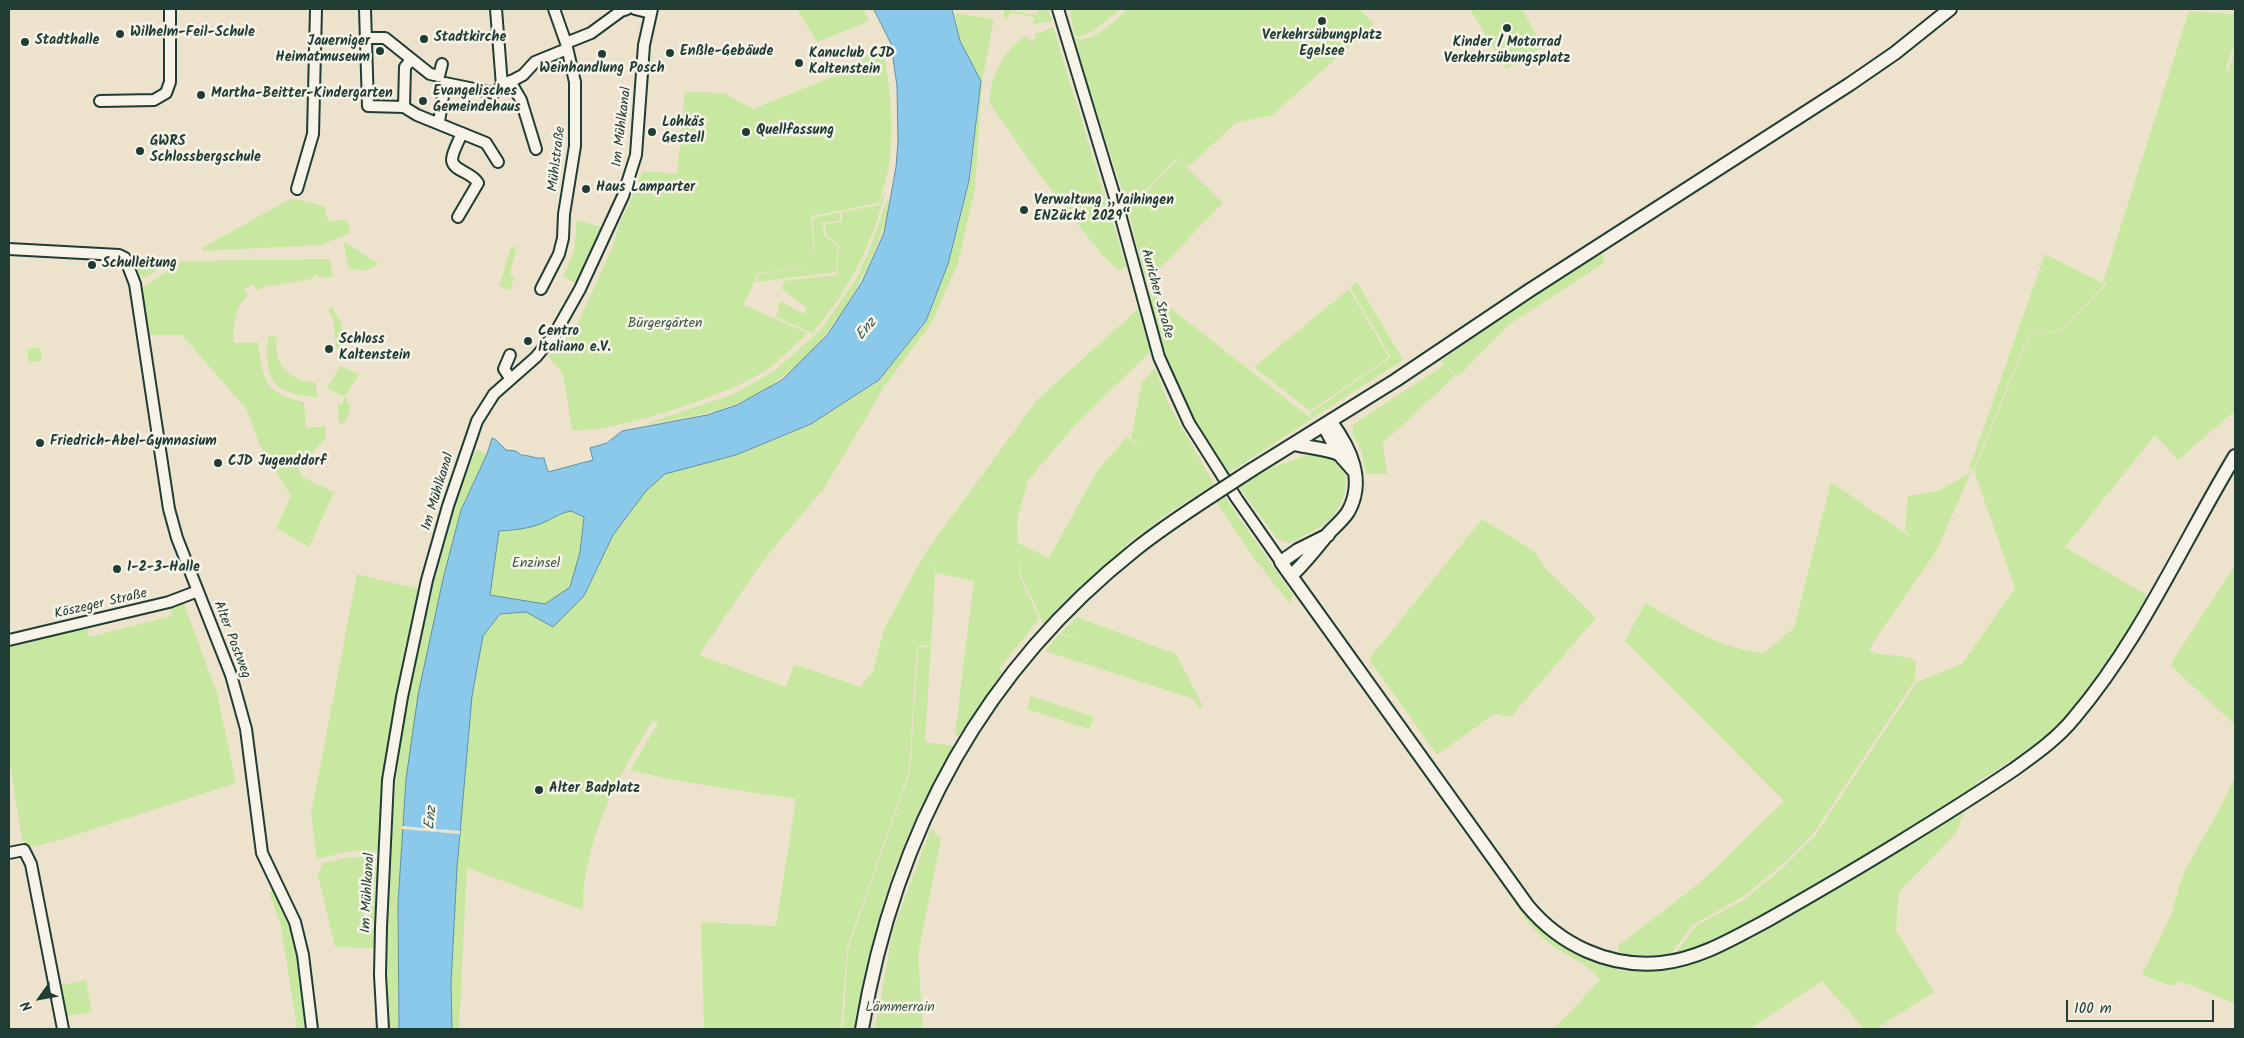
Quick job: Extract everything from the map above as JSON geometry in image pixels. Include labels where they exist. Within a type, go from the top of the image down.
[{"type":"main road","points":[[862,1029],[880,940],[904,867],[932,799],[978,721],[1027,655],[1090,589],[1157,533],[1213,495],[1328,424],[1858,79],[1895,53],[1950,9]]},
{"type":"main road","points":[[1291,576],[1311,556],[1348,510],[1356,492],[1356,474],[1348,448],[1328,424]]},
{"type":"main road","points":[[1328,424],[1339,454],[1356,474]]},
{"type":"main road","points":[[1294,444],[1326,449],[1339,454]]},
{"type":"main road","points":[[1328,534],[1281,562],[1534,913],[1566,940],[1595,954],[1625,962],[1663,963],[1689,958],[1712,949],[1822,890],[1975,796],[2049,743],[2074,720],[2130,644],[2235,456]]},
{"type":"street","points":[[100,101],[154,100],[166,92],[170,82],[170,9]]},
{"type":"street","points":[[298,189],[313,134],[316,9]]},
{"type":"street","points":[[366,9],[368,106],[404,107],[417,115],[439,122],[462,134],[486,143],[498,162]]},
{"type":"street","points":[[496,9],[502,87]]},
{"type":"street","name":"Mühlstraße","points":[[541,289],[559,254],[564,238],[564,214],[575,146],[576,95],[566,46],[554,9]]},
{"type":"street","points":[[502,87],[523,75],[535,62],[591,33],[621,11],[627,9]]},
{"type":"street","points":[[635,9],[651,11]]},
{"type":"street","name":"Auricher Straße","points":[[1058,9],[1118,205],[1159,357],[1189,422],[1237,499],[1281,562]]},
{"type":"street","name":"Im Mühlkanal","points":[[383,1029],[380,975],[388,780],[402,697],[427,580],[466,449],[486,405],[510,378],[539,354],[561,323],[580,289],[623,196],[636,155],[644,45],[651,11]]},
{"type":"street","points":[[366,38],[385,38],[430,74],[442,79],[502,87],[521,100],[536,148]]},
{"type":"street","points":[[404,107],[405,67],[411,60]]},
{"type":"street","points":[[439,122],[442,64]]},
{"type":"street","points":[[458,218],[478,186],[475,178],[457,168],[453,163],[453,157],[462,134]]},
{"type":"street","name":"Alter Postweg","points":[[9,250],[119,255],[125,258],[136,284],[169,509],[177,538],[231,675],[246,729],[262,853],[295,922],[303,955],[312,1029]]},
{"type":"street","points":[[510,355],[504,368],[510,378]]},
{"type":"street","name":"Köszeger Straße","points":[[9,640],[169,602],[198,591]]},
{"type":"street","points":[[9,853],[24,850],[30,864],[63,1029]]},
{"type":"green space","points":[[797,9],[863,9],[869,21],[817,42]]},
{"type":"green space","points":[[1004,9],[1037,15],[1038,9],[1048,9],[1052,21],[1033,24],[1034,17],[1010,13],[1008,20],[1004,17]]},
{"type":"green space","points":[[1070,9],[1121,9],[1093,31],[1079,37],[1074,35]]},
{"type":"green space","points":[[1128,9],[1360,9],[1374,25],[1271,116],[1237,122],[1188,167],[1177,158],[1128,209],[1076,48],[1075,38],[1089,38],[1096,35]]},
{"type":"green space","name":"Kinder / Motorrad Verkehrsübungsplatz","points":[[1470,9],[1522,9],[1543,47],[1506,69]]},
{"type":"green space","points":[[2189,11],[2235,14],[2235,43],[2225,70],[2230,72],[2228,71],[2235,51],[2235,411],[2178,460],[2155,435],[2065,547],[2148,596],[2129,638],[2069,714],[2045,739],[1976,783],[1956,833],[1899,892],[1896,930],[1934,992],[1875,1029],[1864,1029],[1822,981],[1749,1029],[1554,1029],[1600,980],[1589,968],[1549,943],[1530,925],[1500,881],[1502,879],[1542,929],[1571,951],[1622,971],[1662,971],[1696,926],[1745,899],[1783,868],[1815,836],[1917,682],[1963,663],[2015,588],[1974,471],[2030,334],[2061,331],[2107,284],[2103,282]]},
{"type":"green space","points":[[955,13],[994,19],[982,81],[975,189],[958,263],[932,322],[885,386],[879,381],[926,322],[948,264],[970,181],[981,81],[960,41]]},
{"type":"green space","points":[[1053,27],[1126,266],[1119,271],[1098,251],[1107,242],[1098,250],[1039,174],[990,104],[990,95],[995,75],[1011,48],[1025,36],[1031,41],[1036,38],[1034,35]]},
{"type":"green space","name":"Bürgergärten","points":[[883,48],[890,92],[892,136],[888,170],[879,203],[811,216],[815,263],[813,218],[840,212],[840,221],[823,223],[824,236],[838,246],[836,272],[756,282],[759,274],[816,267],[758,273],[744,305],[808,333],[778,361],[742,384],[694,403],[639,420],[590,430],[572,430],[563,374],[548,356],[574,332],[612,248],[618,228],[643,171],[677,174],[685,92],[724,93],[753,109],[861,65],[859,59]]},
{"type":"green space","points":[[1178,159],[1223,203],[1152,276],[1145,278],[1128,210]]},
{"type":"green space","points":[[884,192],[880,212],[866,250],[837,302],[825,318],[812,333],[776,317],[780,301],[804,314],[807,309],[782,289],[784,281],[837,275],[839,245],[826,235],[825,224],[842,222],[842,212],[879,205]]},
{"type":"green space","points":[[290,199],[324,206],[328,221],[347,220],[350,233],[321,245],[203,251],[202,248]]},
{"type":"green space","points":[[887,199],[888,211],[884,227],[861,279],[834,323],[800,362],[759,393],[736,404],[702,414],[643,425],[731,395],[773,372],[821,330],[856,279],[873,241]]},
{"type":"green space","points":[[577,220],[602,227],[577,284],[563,277],[574,250]]},
{"type":"green space","points":[[343,242],[379,264],[364,271],[349,269]]},
{"type":"green space","points":[[517,246],[510,273],[514,278],[510,290],[499,286],[511,248]]},
{"type":"green space","points":[[1599,253],[1603,255],[1604,263],[1508,325],[1458,377],[1446,366],[1455,376],[1383,443],[1387,474],[1366,474],[1361,450],[1352,433],[1354,424],[1444,365],[1441,361],[1508,313]]},
{"type":"green space","points":[[2045,254],[2105,284],[2061,330],[2029,334],[1973,470],[1969,469]]},
{"type":"green space","points":[[140,258],[156,258],[162,264],[160,268],[144,278],[140,276],[135,264]]},
{"type":"green space","points":[[330,259],[333,277],[320,278],[315,274],[311,279],[268,286],[257,290],[252,284],[244,289],[248,296],[237,311],[234,330],[234,343],[258,342],[264,375],[273,389],[281,394],[304,402],[306,428],[326,426],[326,437],[299,469],[302,477],[334,492],[309,547],[276,528],[291,496],[260,446],[247,410],[182,335],[149,335],[141,289],[182,261]]},
{"type":"green space","points":[[1357,282],[1403,360],[1313,418],[1309,414],[1391,357],[1350,287]]},
{"type":"green space","points":[[1349,289],[1389,357],[1310,411],[1254,367]]},
{"type":"green space","points":[[1151,293],[1312,419],[1227,474],[1193,419],[1163,352],[1149,294]]},
{"type":"green space","points":[[332,307],[341,323],[342,352],[336,348],[333,319],[328,310]]},
{"type":"green space","points":[[1138,309],[1150,352],[1074,426],[1028,481],[1017,520],[1018,543],[1049,558],[1097,471],[1127,437],[1147,453],[1131,438],[1142,382],[1155,368],[1169,405],[1214,484],[1164,516],[1126,545],[1127,547],[1082,587],[1044,625],[1020,573],[1019,553],[1019,574],[1039,619],[999,669],[1003,671],[958,737],[955,735],[964,660],[972,662],[964,659],[974,581],[936,573],[927,557],[935,573],[931,644],[917,647],[909,771],[847,948],[841,1029],[704,1029],[701,922],[776,926],[796,799],[678,781],[630,770],[658,723],[653,720],[640,740],[605,810],[588,861],[583,910],[467,868],[459,1029],[452,1029],[451,984],[457,868],[472,696],[483,636],[500,615],[526,612],[553,626],[585,596],[613,535],[646,491],[666,474],[736,455],[811,425],[879,381],[884,387],[825,487],[762,562],[699,655],[786,687],[794,664],[860,687],[873,671],[884,629],[925,553],[1037,400]]},
{"type":"green space","points":[[269,336],[277,337],[277,355],[280,363],[291,375],[307,382],[316,383],[317,398],[286,391],[274,382],[270,375],[267,359]]},
{"type":"green space","points":[[40,347],[42,361],[29,362],[27,349]]},
{"type":"green space","points":[[340,366],[359,374],[345,397],[327,388]]},
{"type":"green space","points":[[345,397],[348,400],[347,403],[351,405],[346,422],[339,424],[338,403],[342,404]]},
{"type":"green space","points":[[476,450],[487,454],[461,510],[443,579],[406,779],[398,903],[399,1029],[389,1029],[388,932],[398,758],[416,657],[431,595],[457,501]]},
{"type":"green space","points":[[1311,454],[1326,454],[1338,462],[1346,478],[1343,498],[1333,515],[1319,528],[1290,543],[1277,539],[1239,487],[1264,470]]},
{"type":"green space","points":[[1971,472],[1937,550],[1874,641],[1869,652],[1911,658],[1916,662],[1915,680],[1813,834],[1782,865],[1744,896],[1693,925],[1668,957],[1617,954],[1619,945],[1702,881],[1784,801],[1625,641],[1645,603],[1717,641],[1748,651],[1764,653],[1794,628],[1831,482],[1909,536],[1905,530],[1908,496],[1938,491]]},
{"type":"green space","points":[[1224,496],[1293,595],[1289,603],[1254,558],[1216,502]]},
{"type":"green space","name":"Enzinsel","points":[[571,511],[584,517],[580,552],[570,587],[545,604],[489,595],[499,531],[532,527]]},
{"type":"green space","points":[[1482,519],[1534,551],[1546,569],[1596,618],[1511,717],[1494,714],[1437,755],[1369,659]]},
{"type":"green space","points":[[2235,565],[2235,725],[2170,665]]},
{"type":"green space","points":[[357,574],[419,589],[403,655],[383,781],[378,852],[351,851],[317,859],[311,814]]},
{"type":"green space","points":[[184,604],[217,693],[236,783],[63,839],[32,847],[26,845],[22,840],[9,758],[9,647],[87,628],[89,637],[172,616],[170,607]]},
{"type":"green space","points":[[1077,617],[1176,654],[1203,706],[1199,709],[1194,699],[1045,651],[1059,634],[1084,642],[1060,633]]},
{"type":"green space","points":[[931,646],[925,742],[955,746],[919,812],[890,881],[870,955],[856,1029],[843,1029],[848,949],[910,772],[918,648]]},
{"type":"green space","points":[[1031,696],[1094,717],[1089,729],[1027,709]]},
{"type":"green space","points":[[2235,776],[2235,1004],[2181,981],[2172,986],[2142,975],[2171,915],[2184,872],[2223,803]]},
{"type":"green space","name":"Lämmerrain","points":[[931,828],[941,839],[918,956],[923,1029],[875,1029],[893,930]]},
{"type":"green space","points":[[351,857],[373,858],[367,866],[364,918],[370,927],[375,929],[375,948],[335,947],[317,872],[321,870],[322,863]]},
{"type":"green space","points":[[378,863],[376,924],[370,917],[373,868]]},
{"type":"green space","points":[[273,890],[288,924],[297,956],[306,1029],[297,1029],[281,926],[269,893]]},
{"type":"green space","points":[[86,980],[92,1012],[67,1016],[61,985]]},
{"type":"water","name":"Enz","points":[[874,9],[952,9],[960,41],[981,81],[969,181],[948,264],[926,321],[879,380],[811,424],[736,455],[665,474],[646,491],[613,535],[584,596],[553,627],[526,612],[500,614],[483,636],[472,696],[457,868],[451,984],[452,1029],[399,1029],[398,903],[406,779],[418,695],[443,579],[461,510],[487,454],[492,438],[506,450],[516,451],[521,455],[544,458],[548,472],[593,460],[590,448],[607,443],[622,431],[707,415],[737,405],[782,380],[828,334],[862,282],[884,233],[896,167],[898,142],[897,86],[891,44]],"holes":[[[571,511],[584,517],[580,552],[570,587],[545,604],[490,595],[499,531],[532,527]]]},
{"type":"pier","points":[[402,826],[460,831],[460,834],[402,829]]},
{"type":"place","name":"Verkehrsübungplatz Egelsee","points":[[1322,21]]},
{"type":"place","name":"Kinder / Motorrad Verkehrsübungsplatz","points":[[1507,28]]},
{"type":"place","name":"Wilhelm-Feil-Schule","points":[[120,34]]},
{"type":"place","name":"Stadtkirche","points":[[424,39]]},
{"type":"place","name":"Stadthalle","points":[[25,42]]},
{"type":"place","name":"Jauerniger Heimatmuseum","points":[[380,51]]},
{"type":"place","name":"Enßle-Gebäude","points":[[670,53]]},
{"type":"place","name":"Weinhandlung Posch","points":[[602,54]]},
{"type":"place","name":"Kanuclub CJD Kaltenstein","points":[[799,63]]},
{"type":"place","name":"Martha-Beitter-Kindergarten","points":[[201,95]]},
{"type":"place","name":"Evangelisches Gemeindehaus","points":[[423,101]]},
{"type":"place","name":"Lohkäs Gestell","points":[[652,132]]},
{"type":"place","name":"Quellfassung","points":[[746,132]]},
{"type":"place","name":"GWRS Schlossbergschule","points":[[140,151]]},
{"type":"place","name":"Haus Lamparter","points":[[586,189]]},
{"type":"place","name":"Verwaltung „Vaihingen ENZückt 2029“","points":[[1024,210]]},
{"type":"place","name":"Schulleitung","points":[[92,265]]},
{"type":"place","name":"Centro Italiano e.V.","points":[[528,341]]},
{"type":"place","name":"Schloss Kaltenstein","points":[[329,349]]},
{"type":"place","name":"Friedrich-Abel-Gymnasium","points":[[40,443]]},
{"type":"place","name":"CJD Jugenddorf","points":[[218,463]]},
{"type":"place","name":"1-2-3-Halle","points":[[117,569]]},
{"type":"place","name":"Alter Badplatz","points":[[539,790]]}]
